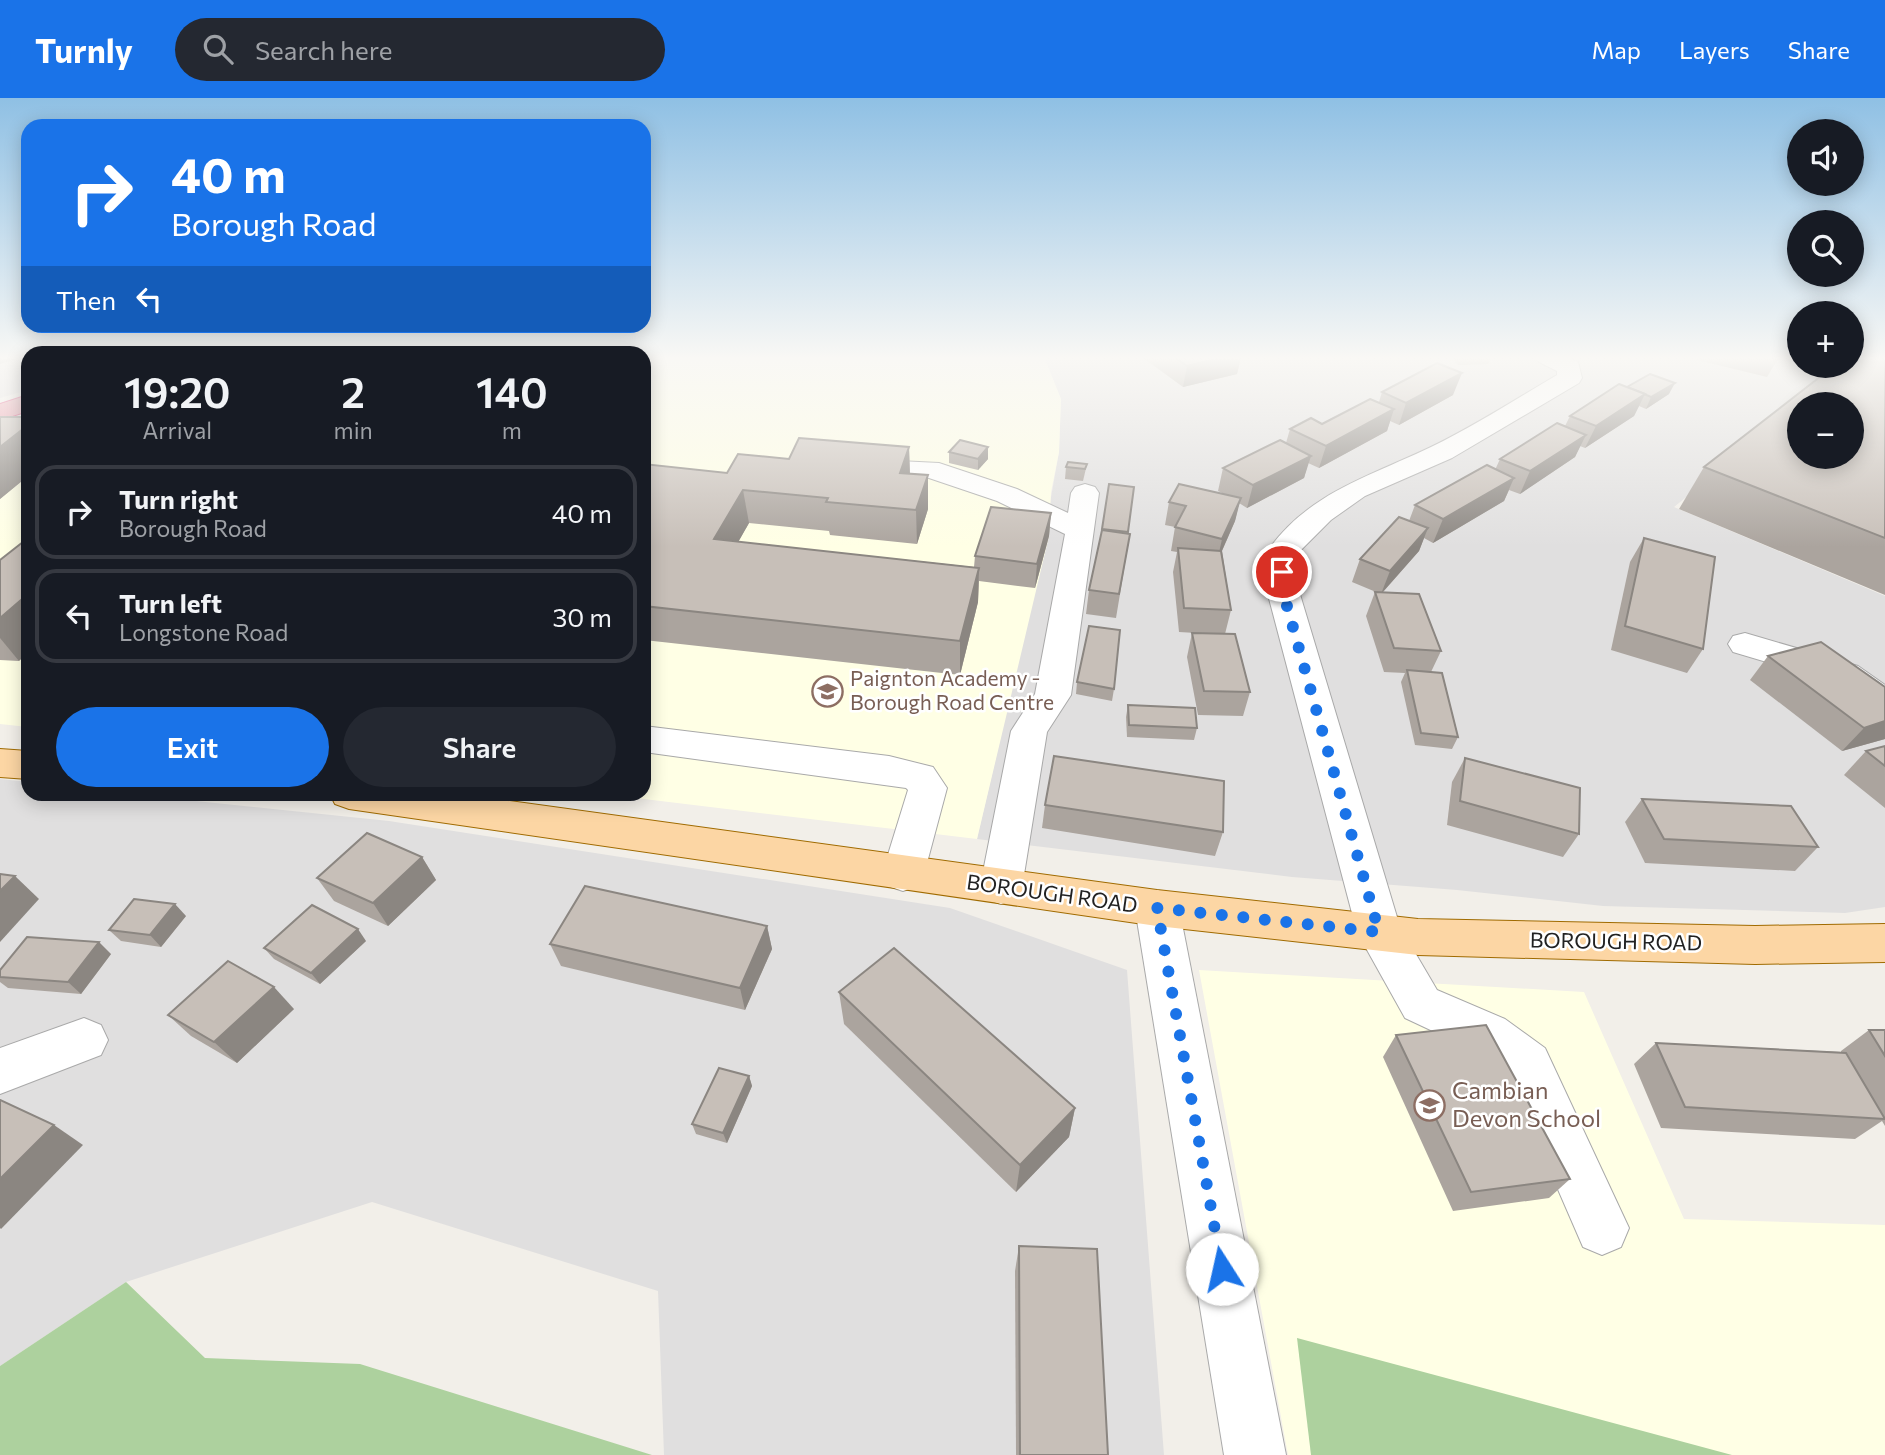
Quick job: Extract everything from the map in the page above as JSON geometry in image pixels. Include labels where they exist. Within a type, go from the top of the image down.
[{"type":"main road","points":[[0,763],[21,764]]},
{"type":"main road","name":"BOROUGH ROAD","points":[[397,801],[1157,908],[1418,937],[1755,945],[1885,943]]},
{"type":"street","points":[[1497,420],[1442,452],[1355,490],[1321,514],[1282,552],[1283,592],[1379,932],[1421,1004],[1488,1034],[1528,1064],[1602,1228]]},
{"type":"street","points":[[832,466],[929,469],[1007,495],[1081,530]]},
{"type":"street","points":[[1001,887],[1029,731],[1053,695],[1085,493]]},
{"type":"street","points":[[1745,644],[1846,674],[1885,703]]},
{"type":"street","points":[[651,740],[889,770],[919,777],[928,788],[903,874]]},
{"type":"street","points":[[1157,908],[1255,1455]]},
{"type":"street","points":[[0,1071],[84,1040]]},
{"type":"shaded area","points":[[21,420],[21,726],[0,724],[0,425]]},
{"type":"shaded area","name":"Paignton Academy - Borough Road Centre","points":[[651,420],[1060,420],[1059,452],[1051,492],[1049,536],[977,839],[651,800]]},
{"type":"shaded area","points":[[1060,420],[1781,420],[1674,507],[1885,596],[1885,907],[1845,913],[1603,906],[1457,890],[1292,877],[977,839],[1035,588],[1059,452]]},
{"type":"shaded area","points":[[0,779],[21,781],[21,801],[196,801],[389,821],[950,908],[1127,970],[1164,1455],[664,1455],[658,1291],[372,1202],[126,1282],[0,1366]]},
{"type":"shaded area","name":"Cambian Devon School","points":[[1199,970],[1584,992],[1684,1219],[1885,1225],[1885,1455],[1288,1455]]},
{"type":"green space","points":[[126,1282],[205,1358],[360,1364],[652,1455],[0,1455],[0,1366]]},
{"type":"green space","points":[[1297,1338],[1732,1455],[1311,1455]]},
{"type":"building","points":[[0,420],[21,420],[21,430],[0,447]]},
{"type":"building","points":[[1307,420],[1322,424],[1329,420],[1373,420],[1326,446],[1290,429]]},
{"type":"building","points":[[1581,420],[1605,420],[1596,426]]},
{"type":"building","points":[[1764,420],[1787,420],[1787,469],[1864,469],[1864,420],[1885,420],[1885,538],[1704,467]]},
{"type":"building","points":[[1557,423],[1586,435],[1530,471],[1500,459]]},
{"type":"building","points":[[799,438],[909,447],[900,473],[928,475],[916,510],[826,502],[828,498],[743,490],[714,539],[979,568],[960,641],[651,607],[651,465],[727,473],[738,454],[789,459]]},
{"type":"building","points":[[960,440],[988,447],[978,459],[949,452]]},
{"type":"building","points":[[1280,440],[1311,456],[1253,485],[1223,468]]},
{"type":"building","points":[[1068,462],[1087,464],[1085,469],[1066,467]]},
{"type":"building","points":[[1487,465],[1514,478],[1443,519],[1415,505]]},
{"type":"building","points":[[1109,484],[1134,487],[1128,532],[1102,529]]},
{"type":"building","points":[[1179,484],[1241,498],[1222,539],[1175,527],[1186,506],[1169,502]]},
{"type":"building","points":[[991,507],[1051,513],[1037,564],[975,556]]},
{"type":"building","points":[[1399,517],[1428,528],[1390,571],[1360,559]]},
{"type":"building","points":[[1102,530],[1130,534],[1119,594],[1089,590]]},
{"type":"building","points":[[1644,538],[1715,557],[1703,649],[1625,626]]},
{"type":"building","points":[[21,544],[21,600],[0,618],[0,560]]},
{"type":"building","points":[[1178,548],[1221,551],[1231,610],[1184,608]]},
{"type":"building","points":[[1375,592],[1419,594],[1441,651],[1394,648]]},
{"type":"building","points":[[1089,626],[1120,630],[1114,689],[1077,682]]},
{"type":"building","points":[[1192,633],[1235,634],[1250,692],[1204,691]]},
{"type":"building","points":[[1821,642],[1885,687],[1885,721],[1864,728],[1768,656]]},
{"type":"building","points":[[1407,670],[1442,673],[1458,737],[1421,733]]},
{"type":"building","points":[[1128,705],[1195,708],[1197,728],[1129,725]]},
{"type":"building","points":[[1885,746],[1885,766],[1866,751]]},
{"type":"building","points":[[1054,756],[1224,781],[1223,832],[1045,805]]},
{"type":"building","points":[[1465,758],[1580,788],[1579,834],[1460,801]]},
{"type":"building","points":[[1642,799],[1791,806],[1818,847],[1664,839]]},
{"type":"building","points":[[367,833],[422,857],[373,903],[317,878]]},
{"type":"building","points":[[0,874],[15,876],[0,891]]},
{"type":"building","points":[[585,886],[767,926],[740,988],[550,944]]},
{"type":"building","points":[[134,899],[175,904],[150,935],[109,930]]},
{"type":"building","points":[[312,905],[358,929],[311,973],[264,948]]},
{"type":"building","points":[[27,937],[99,942],[68,982],[0,977],[0,970]]},
{"type":"building","points":[[894,948],[1075,1108],[1020,1165],[839,992]]},
{"type":"building","points":[[228,961],[274,987],[214,1042],[168,1015]]},
{"type":"building","points":[[1486,1025],[1570,1179],[1471,1192],[1396,1035]]},
{"type":"building","points":[[1869,1030],[1885,1030],[1885,1056]]},
{"type":"building","points":[[1656,1043],[1846,1053],[1885,1119],[1685,1107]]},
{"type":"building","points":[[719,1068],[749,1076],[723,1133],[692,1124]]},
{"type":"building","points":[[0,1100],[54,1125],[0,1179]]},
{"type":"building","points":[[1019,1246],[1097,1249],[1108,1455],[1020,1455]]},
{"type":"place","name":"Paignton Academy - Borough Road Centre","points":[[827,691]]},
{"type":"place","name":"Cambian Devon School","points":[[1429,1105]]},
{"type":"route","points":[[1222,1269],[1157,908],[1379,932],[1283,592],[1282,572]]}]
